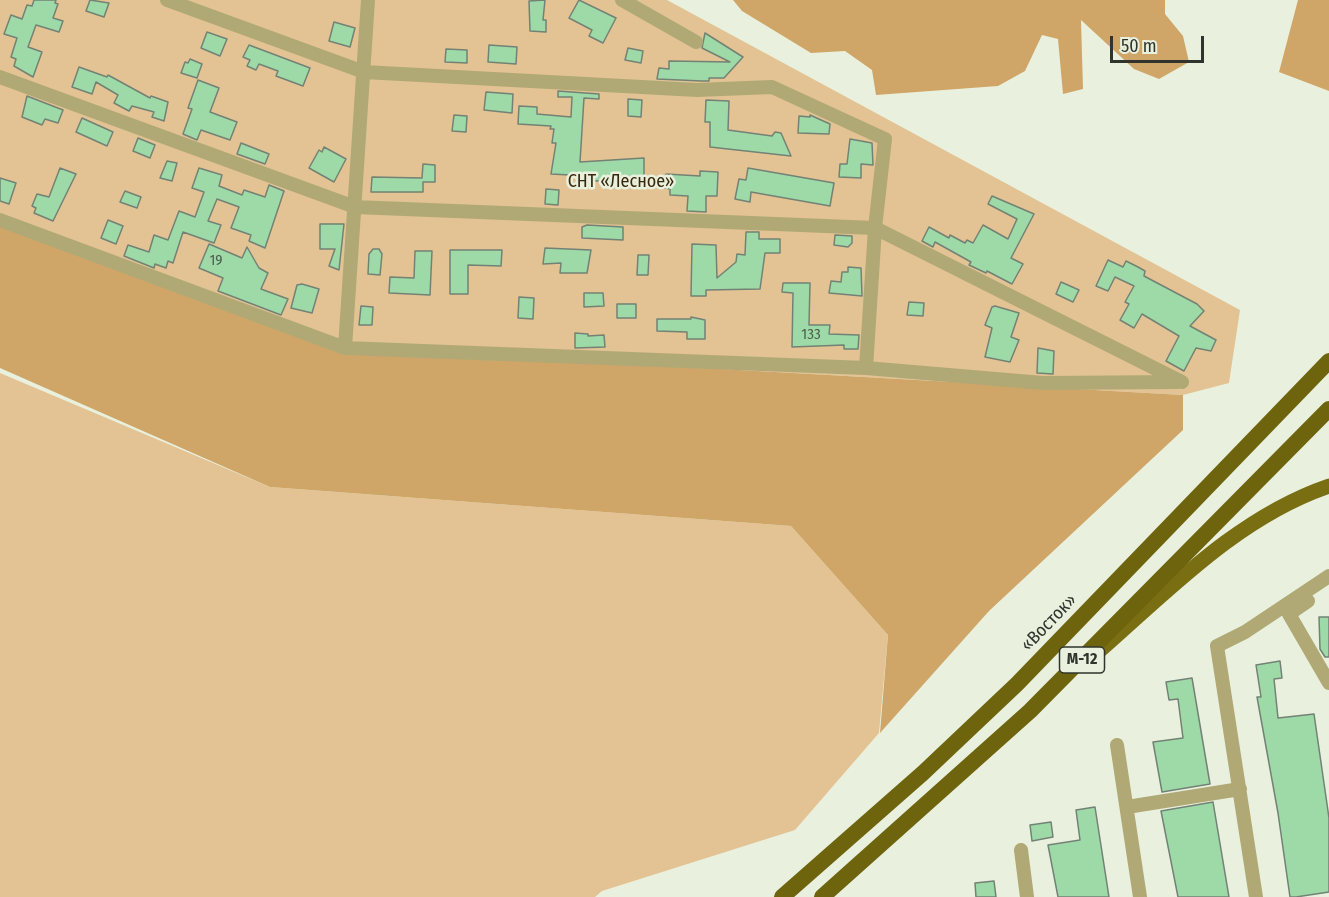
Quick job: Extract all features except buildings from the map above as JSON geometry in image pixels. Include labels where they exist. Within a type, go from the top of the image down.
[{"type":"highway","name":"«Восток»","points":[[782,897],[923,773],[1017,684],[1329,361]]},
{"type":"highway","name":"М-12","points":[[822,897],[1030,711],[1329,409]]},
{"type":"main road","points":[[1308,381],[1329,356]]},
{"type":"main road","points":[[1030,711],[1198,565],[1251,523],[1296,497],[1329,486]]},
{"type":"street","points":[[167,0],[364,72],[697,90],[772,87],[885,139],[875,228],[866,368]]},
{"type":"street","points":[[345,348],[368,0]]},
{"type":"street","points":[[622,0],[696,42]]},
{"type":"street","points":[[0,77],[355,207],[875,228],[1182,382],[1044,382],[866,368],[345,348],[0,220]]},
{"type":"street","points":[[1256,897],[1217,646],[1245,632],[1329,576]]},
{"type":"street","points":[[1329,587],[1289,614],[1329,682]]},
{"type":"street","points":[[1117,745],[1140,897]]},
{"type":"street","points":[[1127,807],[1240,789]]},
{"type":"street","points":[[1021,850],[1027,897]]},
{"type":"green space","name":"СНТ «Лесное»","points":[[0,0],[667,0],[1240,310],[1229,383],[1183,395],[332,347],[0,224]]},
{"type":"green space","points":[[0,373],[270,487],[791,526],[888,635],[879,733],[795,830],[602,891],[595,897],[0,897]]},
{"type":"shaded area","points":[[733,0],[1165,0],[1165,14],[1183,36],[1189,62],[1159,79],[1134,69],[1081,20],[1083,89],[1063,94],[1058,39],[1042,35],[1025,71],[998,86],[876,95],[872,70],[845,51],[811,53],[742,11]]},
{"type":"shaded area","points":[[1298,0],[1329,0],[1329,91],[1279,72]]},
{"type":"shaded area","points":[[0,224],[332,347],[1183,395],[1183,430],[989,611],[880,733],[888,635],[791,526],[270,487],[0,368]]}]
